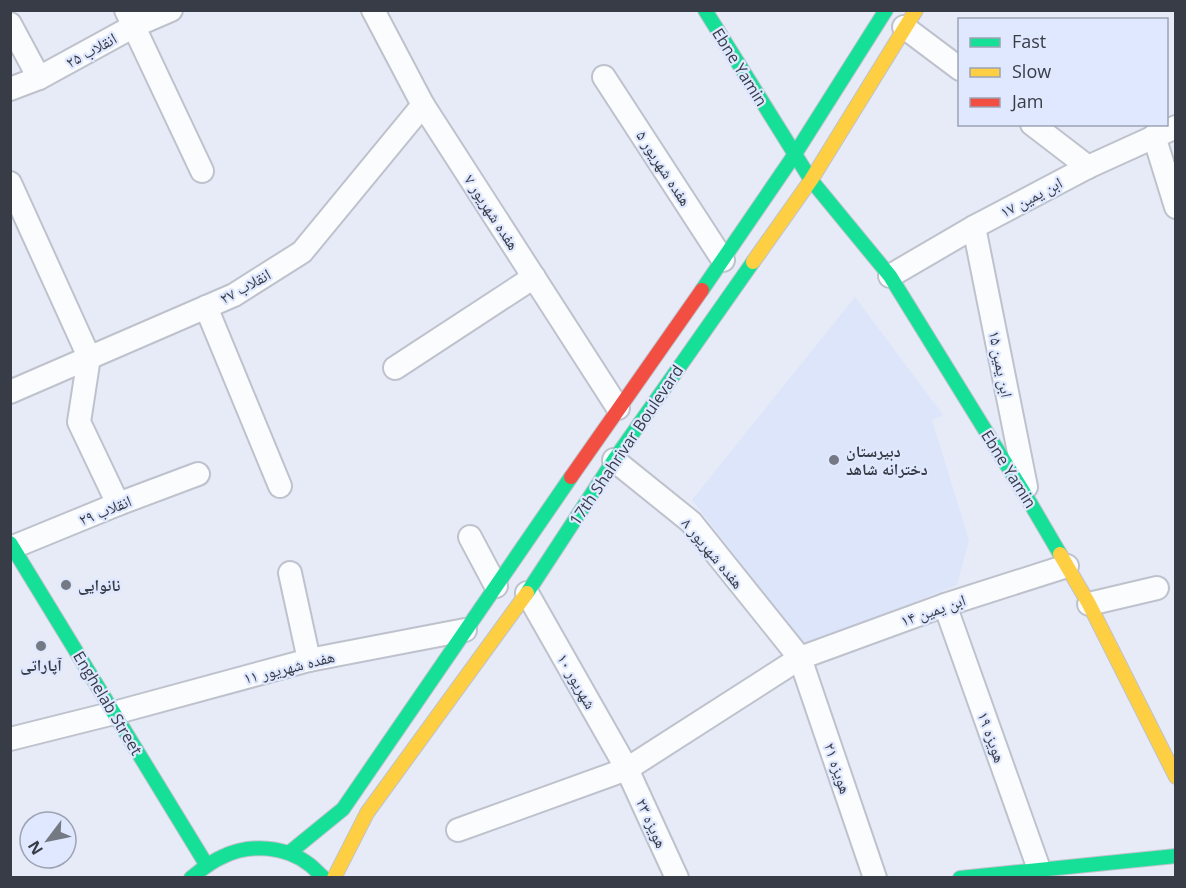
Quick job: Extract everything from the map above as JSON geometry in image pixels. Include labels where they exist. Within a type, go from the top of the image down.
[{"type":"main road","name":"Ebne Yamin","points":[[705,10],[811,180],[890,276],[1029,501],[1089,604],[1176,777]]},
{"type":"main road","name":"17th Shahrivar Boulevard","points":[[289,854],[343,809],[795,154],[885,10]]},
{"type":"main road","name":"17th Shahrivar Boulevard","points":[[334,878],[367,813],[527,592],[614,460],[811,180],[910,19]]},
{"type":"main road","name":"Enghelab Street","points":[[12,545],[206,864]]},
{"type":"main road","points":[[191,878],[206,864],[222,855],[256,848],[273,849],[305,861],[319,871],[324,878]]},
{"type":"main road","points":[[960,878],[1176,856]]},
{"type":"street","name":"انقلاب ۲۵","points":[[10,89],[39,78],[130,18],[171,10]]},
{"type":"street","name":"هفده شهریور ۷","points":[[373,10],[423,105],[618,408]]},
{"type":"street","points":[[130,18],[202,171]]},
{"type":"street","points":[[910,19],[958,67]]},
{"type":"street","points":[[10,24],[39,78]]},
{"type":"street","name":"هفده شهریور ۵","points":[[604,77],[723,260]]},
{"type":"street","name":"انقلاب ۲۷","points":[[10,392],[234,295],[302,252],[423,105]]},
{"type":"street","points":[[1035,126],[1088,167]]},
{"type":"street","name":"ابن یمین ۱۷","points":[[890,276],[974,227],[1088,167],[1176,127]]},
{"type":"street","points":[[1154,136],[1176,207]]},
{"type":"street","points":[[10,183],[89,357],[79,422],[118,504]]},
{"type":"street","name":"ابن یمین ۱۵","points":[[974,227],[1029,501]]},
{"type":"street","points":[[395,368],[534,277]]},
{"type":"street","points":[[206,307],[280,486]]},
{"type":"street","name":"هفده شهریور ۸","points":[[614,460],[691,522],[800,658]]},
{"type":"street","name":"انقلاب ۲۹","points":[[12,545],[198,474]]},
{"type":"street","points":[[470,537],[496,586]]},
{"type":"street","name":"ابن یمین ۱۴","points":[[458,830],[627,769],[800,658],[945,605],[1067,566]]},
{"type":"street","points":[[290,573],[309,660]]},
{"type":"street","points":[[1089,604],[1157,588]]},
{"type":"street","name":"شهریور ۱۰","points":[[527,592],[627,769]]},
{"type":"street","name":"هویزه ۱۹","points":[[945,605],[1039,869]]},
{"type":"street","name":"هفده شهریور ۱۱","points":[[10,739],[309,660],[465,630]]},
{"type":"street","name":"هویزه ۲۱","points":[[800,658],[875,878]]},
{"type":"street","name":"هویزه ۲۳","points":[[627,769],[677,878]]},
{"type":"shaded area","name":"دبیرستان دخترانه شاهد","points":[[855,297],[943,415],[932,420],[969,540],[957,585],[805,645],[692,500]]},
{"type":"traffic: fast","points":[[705,10],[811,180],[890,276],[1060,554]]},
{"type":"traffic: fast","points":[[702,290],[795,154],[886,10]]},
{"type":"traffic: fast","points":[[527,593],[614,460],[753,262]]},
{"type":"traffic: fast","points":[[289,853],[343,809],[571,477]]},
{"type":"traffic: fast","points":[[10,543],[206,864]]},
{"type":"traffic: fast","points":[[191,878],[222,857],[256,848],[279,850],[290,854],[310,865],[324,878]]},
{"type":"traffic: fast","points":[[960,878],[1176,856]]},
{"type":"traffic: slow","points":[[753,262],[811,180],[916,10]]},
{"type":"traffic: slow","points":[[1060,554],[1089,604],[1176,777]]},
{"type":"traffic: slow","points":[[334,878],[367,813],[527,593]]},
{"type":"traffic: jam","points":[[571,477],[702,290]]},
{"type":"place","name":"دبیرستان دخترانه شاهد","points":[[834,460]]},
{"type":"place","name":"نانوایی","points":[[66,585]]},
{"type":"place","name":"آپاراتی","points":[[41,646]]}]
